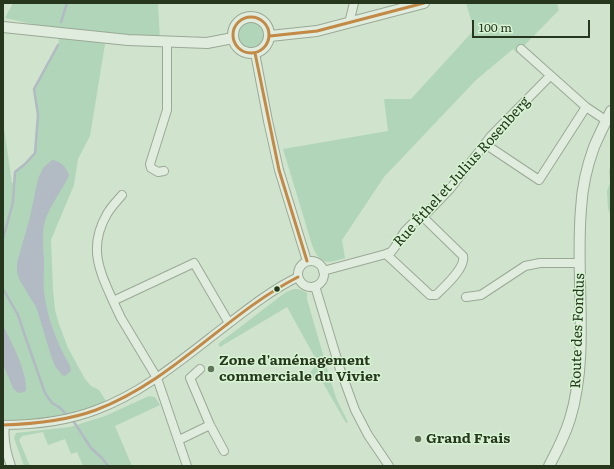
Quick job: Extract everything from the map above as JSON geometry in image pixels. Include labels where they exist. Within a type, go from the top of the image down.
[{"type":"street","points":[[349,23],[354,3]]},
{"type":"street","points":[[270,36],[317,31],[424,3]]},
{"type":"street","points":[[250,17],[256,18],[266,24],[270,36],[266,47],[261,51],[249,54],[238,48],[233,38],[234,29],[239,22],[250,17]]},
{"type":"street","points":[[3,27],[128,40],[167,42],[207,43],[233,38]]},
{"type":"street","points":[[164,172],[154,171],[150,164],[166,110],[167,42]]},
{"type":"street","points":[[521,49],[586,107],[609,116]]},
{"type":"street","points":[[255,53],[279,170],[307,262]]},
{"type":"street","name":"Rue Éthel et Julius Rosenberg","points":[[323,271],[391,252],[405,231],[423,217],[450,189],[491,136],[550,76]]},
{"type":"street","points":[[485,144],[539,180],[586,107]]},
{"type":"street","name":"Route des Fondus","points":[[549,466],[570,419],[578,381],[580,209],[585,181],[594,147],[609,116]]},
{"type":"street","points":[[122,195],[108,213],[99,230],[96,249],[101,273],[121,318],[157,378],[188,466]]},
{"type":"street","points":[[386,254],[430,295],[436,296],[460,270],[464,264],[464,260],[463,256],[423,217]]},
{"type":"street","points":[[307,262],[316,262],[322,267],[322,279],[315,286],[302,283],[298,277],[299,269],[307,262]]},
{"type":"street","name":"Route des Fondus","points":[[466,297],[481,296],[526,266],[540,263],[580,263]]},
{"type":"street","points":[[113,302],[194,264],[229,323]]},
{"type":"street","points":[[11,466],[6,449],[4,425],[31,424],[58,420],[97,410],[157,378],[277,288],[298,277]]},
{"type":"street","points":[[315,286],[340,368],[355,410],[368,435],[389,466]]},
{"type":"street","points":[[200,369],[190,378],[210,425],[224,451]]},
{"type":"street","points":[[179,440],[210,425]]},
{"type":"green space","points":[[13,3],[158,3],[160,41],[106,38],[90,136],[78,159],[74,185],[51,240],[55,310],[59,324],[68,348],[85,379],[91,386],[99,390],[108,404],[78,416],[5,425],[3,418],[3,121],[12,183],[14,183],[15,172],[35,153],[38,115],[34,89],[58,45],[60,34],[41,26],[5,18]]},
{"type":"green space","points":[[466,3],[557,3],[559,10],[517,53],[513,49],[476,80],[384,177],[342,240],[345,258],[329,262],[321,259],[315,252],[312,245],[283,149],[388,131],[384,99],[411,99],[474,30]]},
{"type":"green space","points":[[252,21],[262,25],[266,35],[262,45],[252,49],[242,45],[238,35],[242,25]]},
{"type":"green space","points":[[611,166],[611,217],[608,208],[607,191],[610,183],[609,170]]},
{"type":"green space","points":[[299,289],[307,293],[307,299],[331,382],[337,400],[348,422],[346,423],[319,376],[312,379],[308,375],[318,363],[287,307],[220,347],[218,344],[286,292]]},
{"type":"green space","points":[[149,396],[155,397],[160,405],[115,426],[132,466],[83,466],[77,452],[71,454],[65,439],[48,445],[43,432],[22,436],[19,440],[30,466],[24,466],[14,438],[16,433],[70,427],[105,416]]},
{"type":"shaded area","points":[[52,160],[63,165],[69,175],[47,215],[43,237],[45,301],[53,330],[70,366],[71,371],[65,376],[62,375],[55,366],[36,307],[20,281],[17,272],[17,263],[30,217],[38,179],[43,168]]},
{"type":"shaded area","points":[[3,325],[22,366],[26,383],[26,391],[21,393],[17,392],[13,388],[3,364]]},
{"type":"waterway","points":[[61,22],[67,3]]},
{"type":"waterway","points":[[3,239],[13,202],[15,172],[35,153],[38,115],[34,89],[58,45]]},
{"type":"waterway","points":[[3,289],[18,315],[45,393],[52,403],[59,407],[68,416]]},
{"type":"waterway","points":[[72,419],[91,448],[108,466]]},
{"type":"transit line","points":[[270,36],[317,31],[424,3]]},
{"type":"transit line","points":[[255,17],[264,22],[268,28],[269,35],[268,42],[264,48],[255,53],[247,53],[238,48],[234,42],[233,31],[238,22],[244,18],[255,17]]},
{"type":"transit line","points":[[255,53],[279,170],[307,261]]},
{"type":"transit line","points":[[3,425],[38,423],[73,417],[96,410],[124,397],[175,365],[247,309],[298,277]]},
{"type":"place","name":"Zone d'aménagement commerciale du Vivier","points":[[211,369]]},
{"type":"place","name":"Grand Frais","points":[[418,439]]}]
